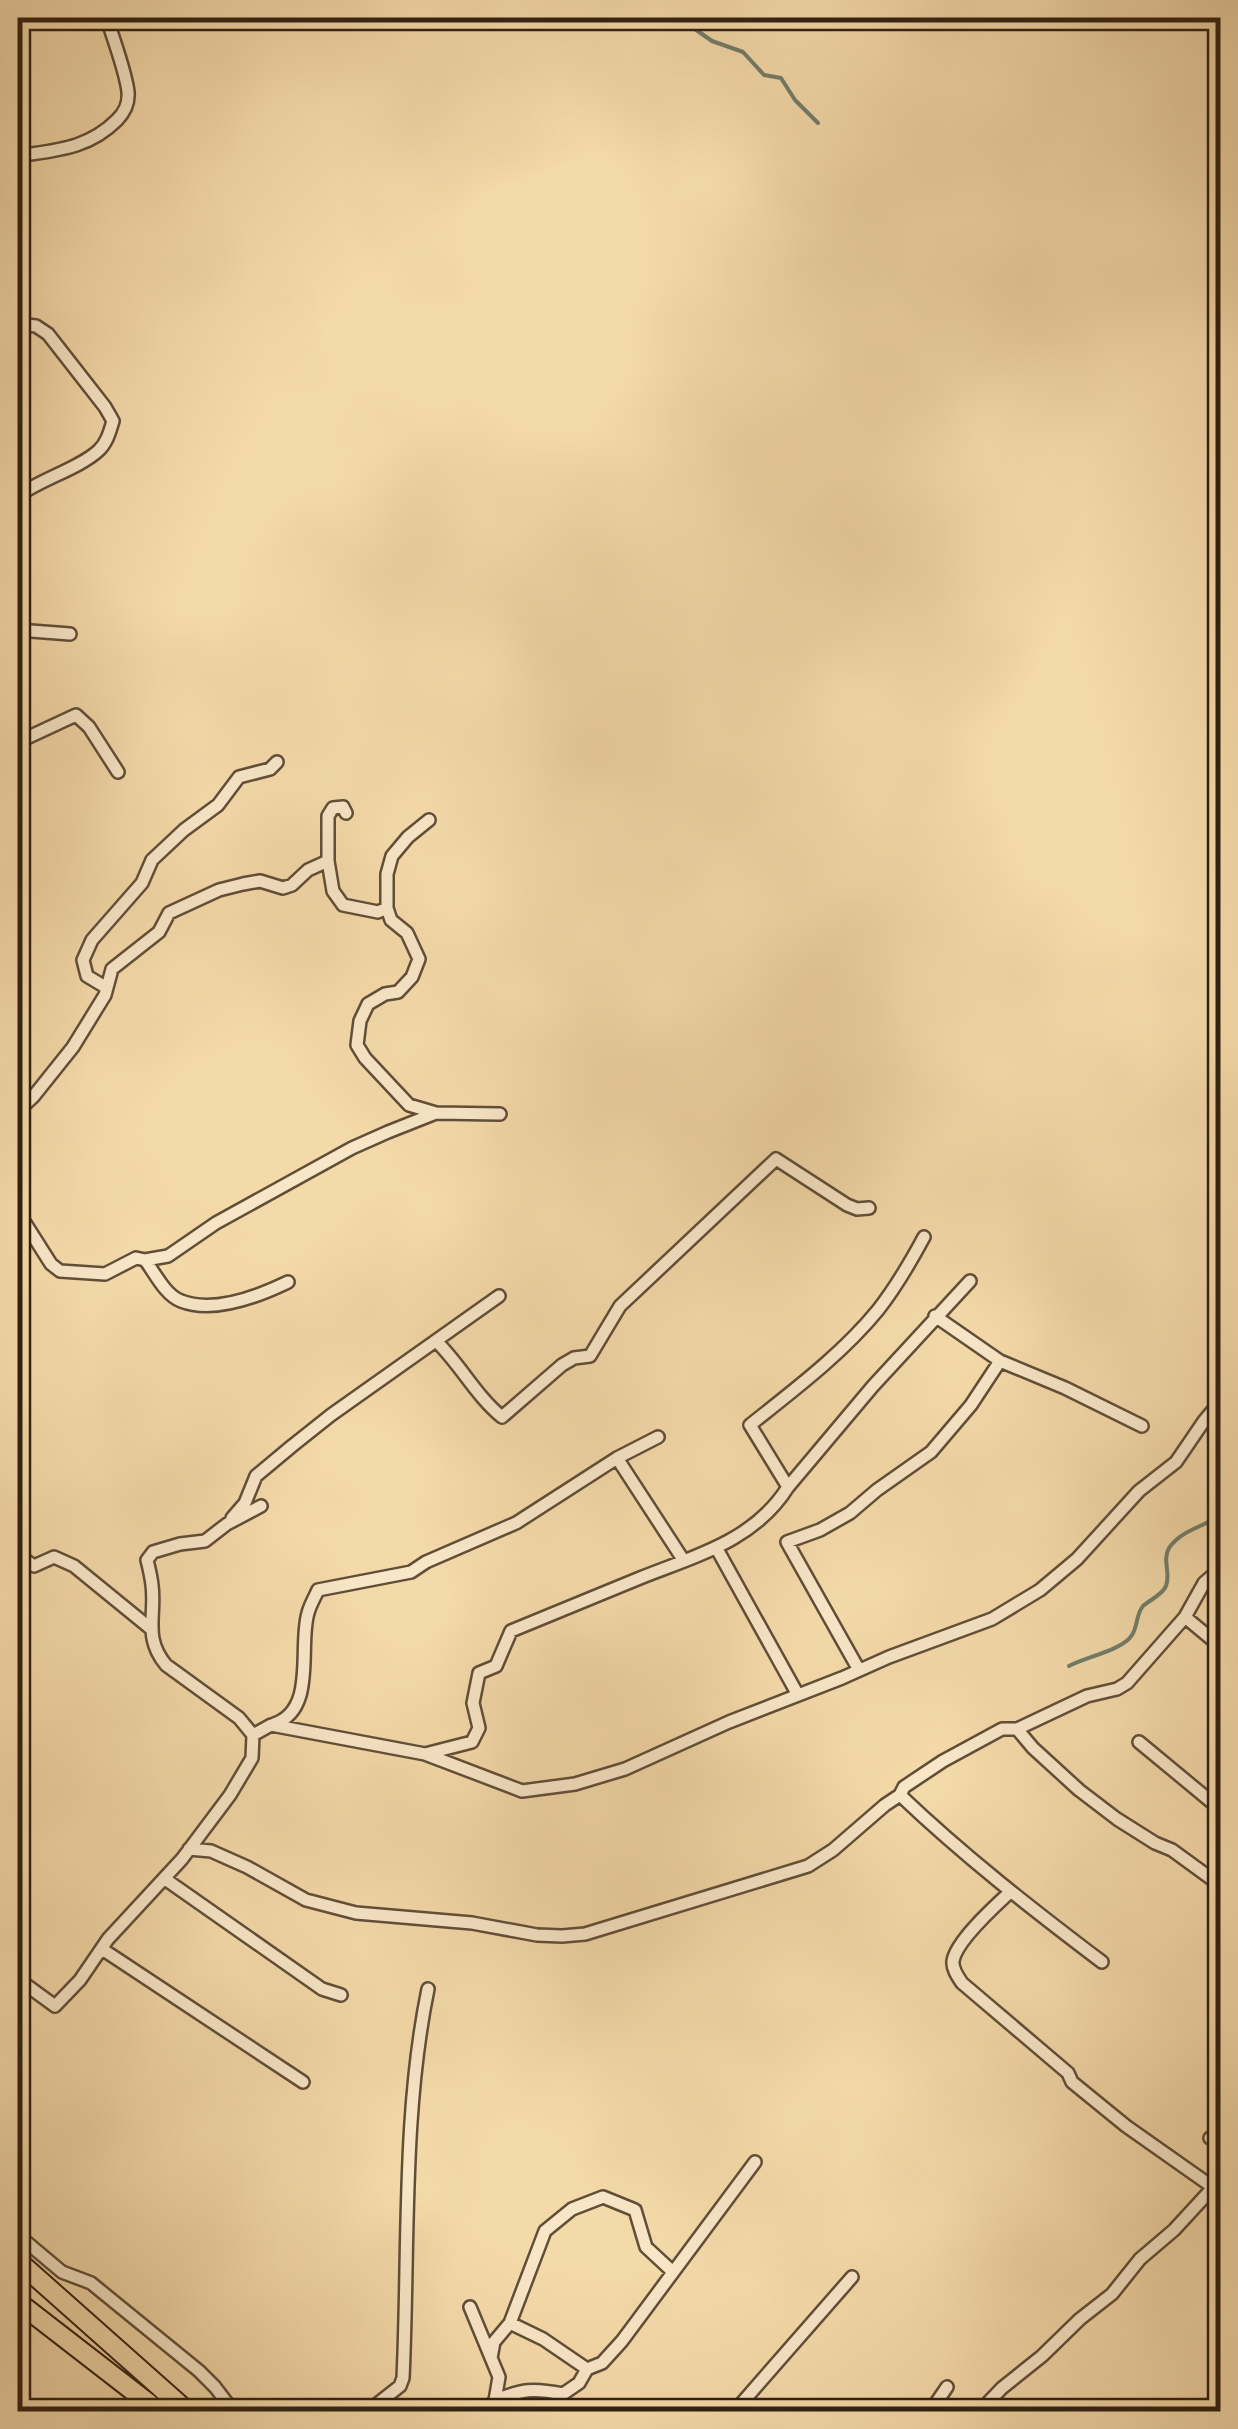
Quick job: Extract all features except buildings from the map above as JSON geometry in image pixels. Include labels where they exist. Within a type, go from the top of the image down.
[{"type":"highway","points":[[18,2261],[188,2412]]},
{"type":"highway","points":[[18,2302],[160,2412]]},
{"type":"street","points":[[18,156],[85,144],[124,113],[128,90],[107,18]]},
{"type":"street","points":[[18,324],[36,326],[48,334],[113,420],[110,434],[98,451],[18,496]]},
{"type":"street","points":[[18,630],[70,634]]},
{"type":"street","points":[[18,742],[76,715],[89,727],[118,772]]},
{"type":"street","points":[[106,988],[86,976],[83,960],[92,940],[142,883],[152,860],[218,805],[240,777],[270,769],[277,762]]},
{"type":"street","points":[[346,813],[343,807],[333,808],[328,816],[328,861],[333,890],[343,905],[378,912],[387,908]]},
{"type":"street","points":[[429,820],[392,856],[387,874],[391,920],[413,942],[419,959],[412,977],[398,992],[368,1004],[360,1021],[357,1046],[410,1105],[436,1113],[500,1114]]},
{"type":"street","points":[[18,1111],[73,1047],[112,970],[160,932],[169,914],[219,890],[243,884],[260,881],[283,888],[292,885],[308,870],[328,861]]},
{"type":"street","points":[[18,1212],[51,1264],[60,1271],[105,1274],[136,1258],[168,1256],[216,1223],[352,1148],[436,1113]]},
{"type":"street","points":[[436,1342],[502,1417],[562,1365],[590,1356],[620,1306],[776,1158],[847,1206],[870,1208]]},
{"type":"street","points":[[788,1487],[750,1425],[824,1364],[875,1313],[900,1280],[924,1237]]},
{"type":"street","points":[[146,1260],[164,1287],[180,1301],[211,1306],[256,1298],[288,1282]]},
{"type":"street","points":[[425,1754],[472,1742],[478,1728],[473,1702],[479,1673],[496,1666],[511,1630],[717,1549],[777,1504],[872,1386],[970,1281]]},
{"type":"street","points":[[227,1524],[245,1503],[256,1476],[331,1416],[499,1296]]},
{"type":"street","points":[[935,1316],[1000,1361],[1142,1426]]},
{"type":"street","points":[[860,1670],[787,1542],[850,1513],[931,1452],[971,1405],[1000,1361]]},
{"type":"street","points":[[271,1725],[425,1754],[522,1791],[575,1784],[624,1768],[729,1722],[992,1619],[1040,1590],[1077,1559],[1139,1491],[1176,1462],[1220,1402]]},
{"type":"street","points":[[253,1735],[286,1720],[299,1698],[308,1611],[318,1590],[411,1572],[516,1523],[617,1458],[658,1437]]},
{"type":"street","points":[[617,1458],[684,1560]]},
{"type":"street","points":[[18,1979],[55,2006],[189,1849],[230,1796],[252,1758],[253,1735],[239,1718],[158,1655],[150,1628],[153,1586],[147,1560],[153,1552],[205,1541],[260,1506]]},
{"type":"street","points":[[717,1549],[798,1695]]},
{"type":"street","points":[[18,1554],[34,1566],[54,1557],[74,1566],[150,1628]]},
{"type":"street","points":[[189,1849],[211,1851],[306,1900],[356,1912],[472,1924],[537,1936],[584,1934],[808,1866],[943,1761],[1002,1729],[1016,1729],[1127,1682],[1185,1617],[1204,1583],[1220,1570]]},
{"type":"street","points":[[1185,1617],[1220,1646]]},
{"type":"street","points":[[1016,1729],[1079,1790],[1220,1884]]},
{"type":"street","points":[[1139,1742],[1220,1809]]},
{"type":"street","points":[[900,1795],[1010,1893],[1102,1962]]},
{"type":"street","points":[[165,1879],[322,1989],[340,1995]]},
{"type":"street","points":[[979,2412],[1112,2294],[1140,2259],[1218,2187],[1126,2126],[1085,2093],[1068,2073],[954,1972],[953,1959],[966,1938],[1010,1893]]},
{"type":"street","points":[[102,1948],[303,2082]]},
{"type":"street","points":[[367,2412],[400,2386],[403,2378],[412,2114],[420,2026],[428,1990]]},
{"type":"street","points":[[494,2406],[517,2391],[538,2389],[562,2394],[579,2383],[587,2368],[602,2363],[622,2342],[755,2162]]},
{"type":"street","points":[[491,2358],[494,2342],[510,2323],[545,2231],[572,2208],[603,2196],[634,2210],[646,2247],[673,2272]]},
{"type":"street","points":[[18,2236],[62,2272],[91,2283],[199,2371],[234,2412]]},
{"type":"street","points":[[734,2412],[852,2277]]},
{"type":"street","points":[[470,2307],[499,2377],[494,2406]]},
{"type":"street","points":[[510,2323],[587,2368]]},
{"type":"street","points":[[930,2412],[947,2388]]},
{"type":"waterway","points":[[679,18],[712,41],[743,52],[764,75],[781,78],[795,100],[818,123]]},
{"type":"waterway","points":[[1069,1666],[1127,1640],[1143,1606],[1166,1586],[1169,1548],[1181,1536],[1220,1514]]}]
